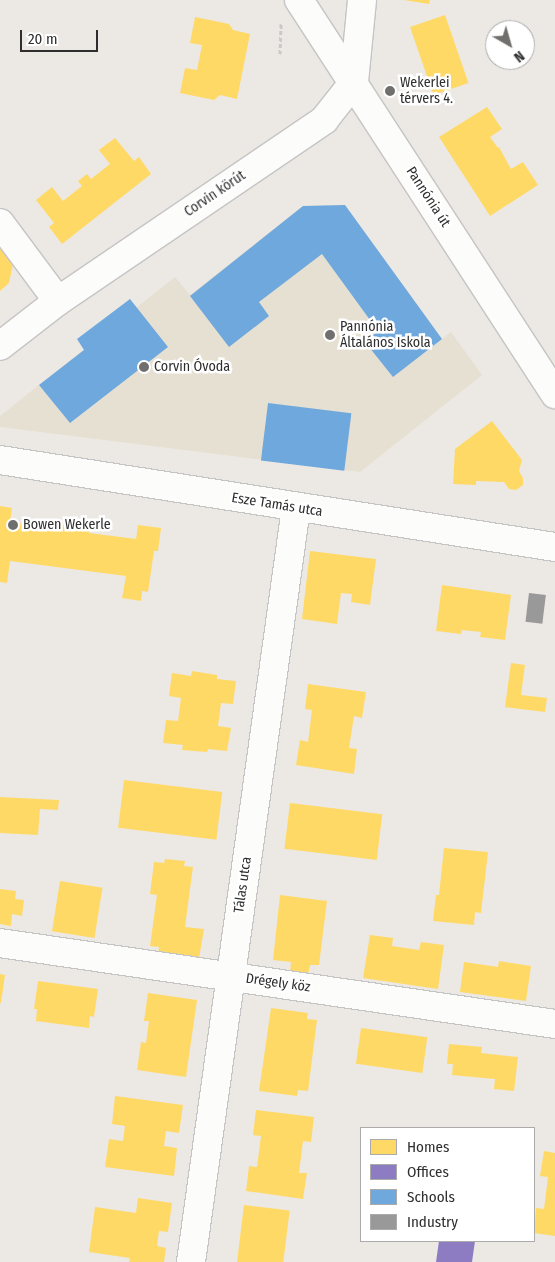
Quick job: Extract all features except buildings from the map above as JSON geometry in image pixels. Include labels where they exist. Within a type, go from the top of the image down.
[{"type":"street","points":[[354,82],[362,0]]},
{"type":"street","name":"Pannónia út","points":[[290,9],[354,82],[555,394]]},
{"type":"street","name":"Corvin körút","points":[[0,346],[58,301],[324,120],[354,82]]},
{"type":"street","points":[[0,223],[58,301]]},
{"type":"street","name":"Esze Tamás utca","points":[[0,460],[555,548]]},
{"type":"street","name":"Tálas utca","points":[[191,1262],[296,508]]},
{"type":"street","name":"Drégely köz","points":[[0,943],[555,1024]]},
{"type":"path","points":[[280,54],[290,9]]},
{"type":"shaded area","name":"Pannónia Általános Iskola","points":[[345,205],[442,339],[451,332],[482,375],[360,472],[0,427],[0,416],[175,277],[190,295],[303,206]]},
{"type":"place","name":"Wekerlei térvers 4.","points":[[390,91]]},
{"type":"place","name":"Pannónia Általános Iskola","points":[[330,335]]},
{"type":"place","name":"Corvin Óvoda","points":[[144,367]]},
{"type":"place","name":"Bowen Wekerle","points":[[13,525]]}]
